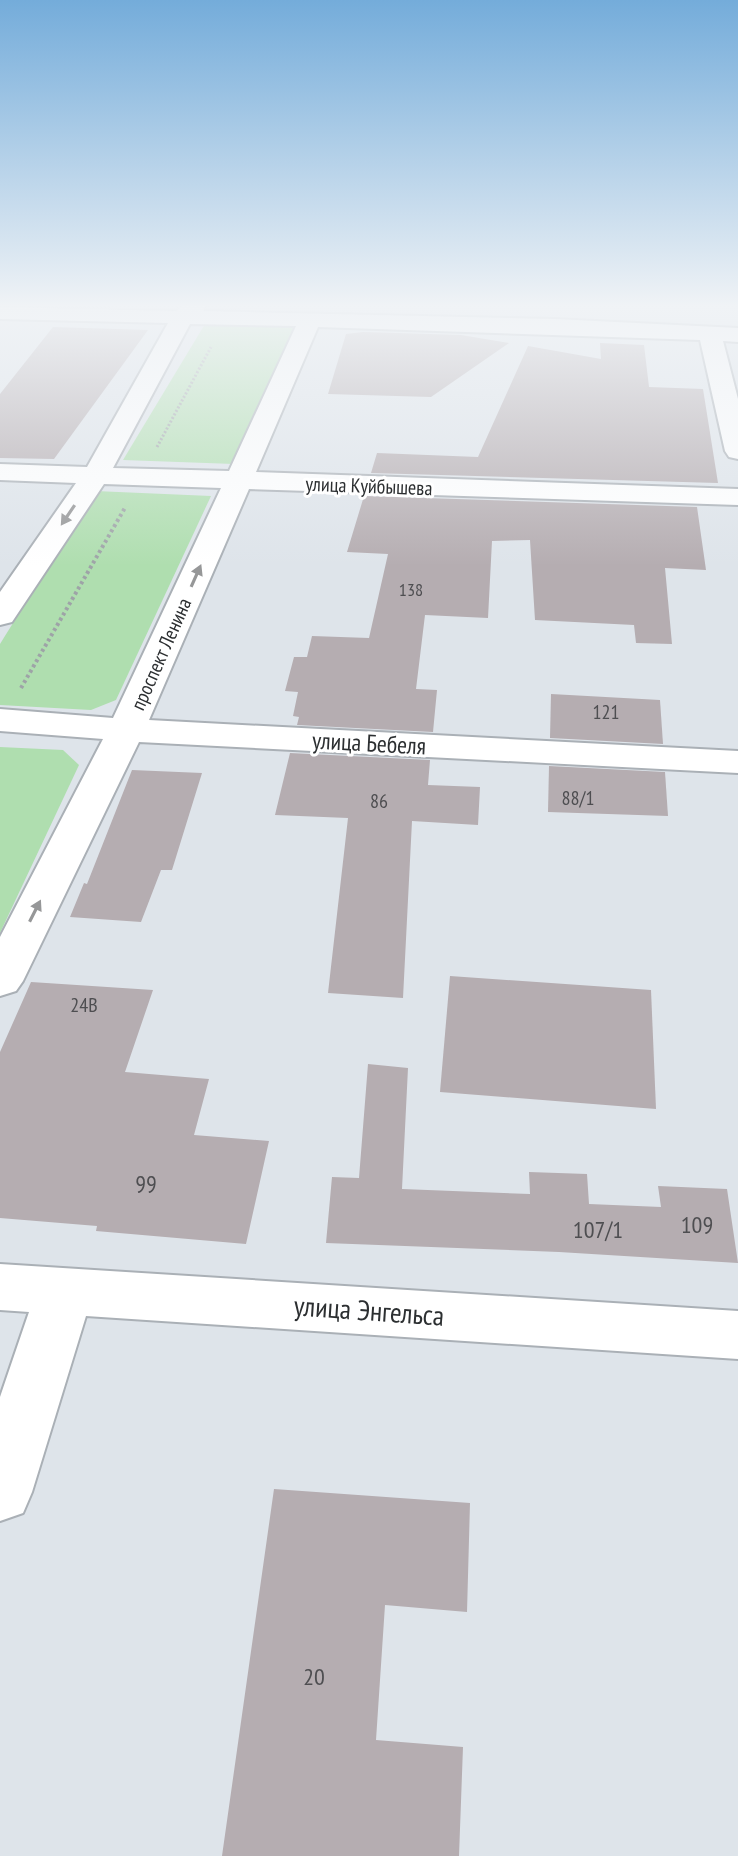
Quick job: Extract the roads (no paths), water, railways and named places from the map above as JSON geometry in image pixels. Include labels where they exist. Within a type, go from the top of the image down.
[{"type":"street","points":[[0,615],[95,476],[143,393]]},
{"type":"street","name":"проспект Ленина","points":[[0,981],[126,730],[239,482],[274,393]]},
{"type":"street","points":[[724,393],[738,451]]},
{"type":"street","name":"улица Куйбышева","points":[[0,472],[738,497]]},
{"type":"street","name":"улица Бебеля","points":[[8,708],[126,730],[738,762]]},
{"type":"street","name":"улица Энгельса","points":[[0,1287],[738,1335]]},
{"type":"street","points":[[0,1492],[65,1291]]}]
